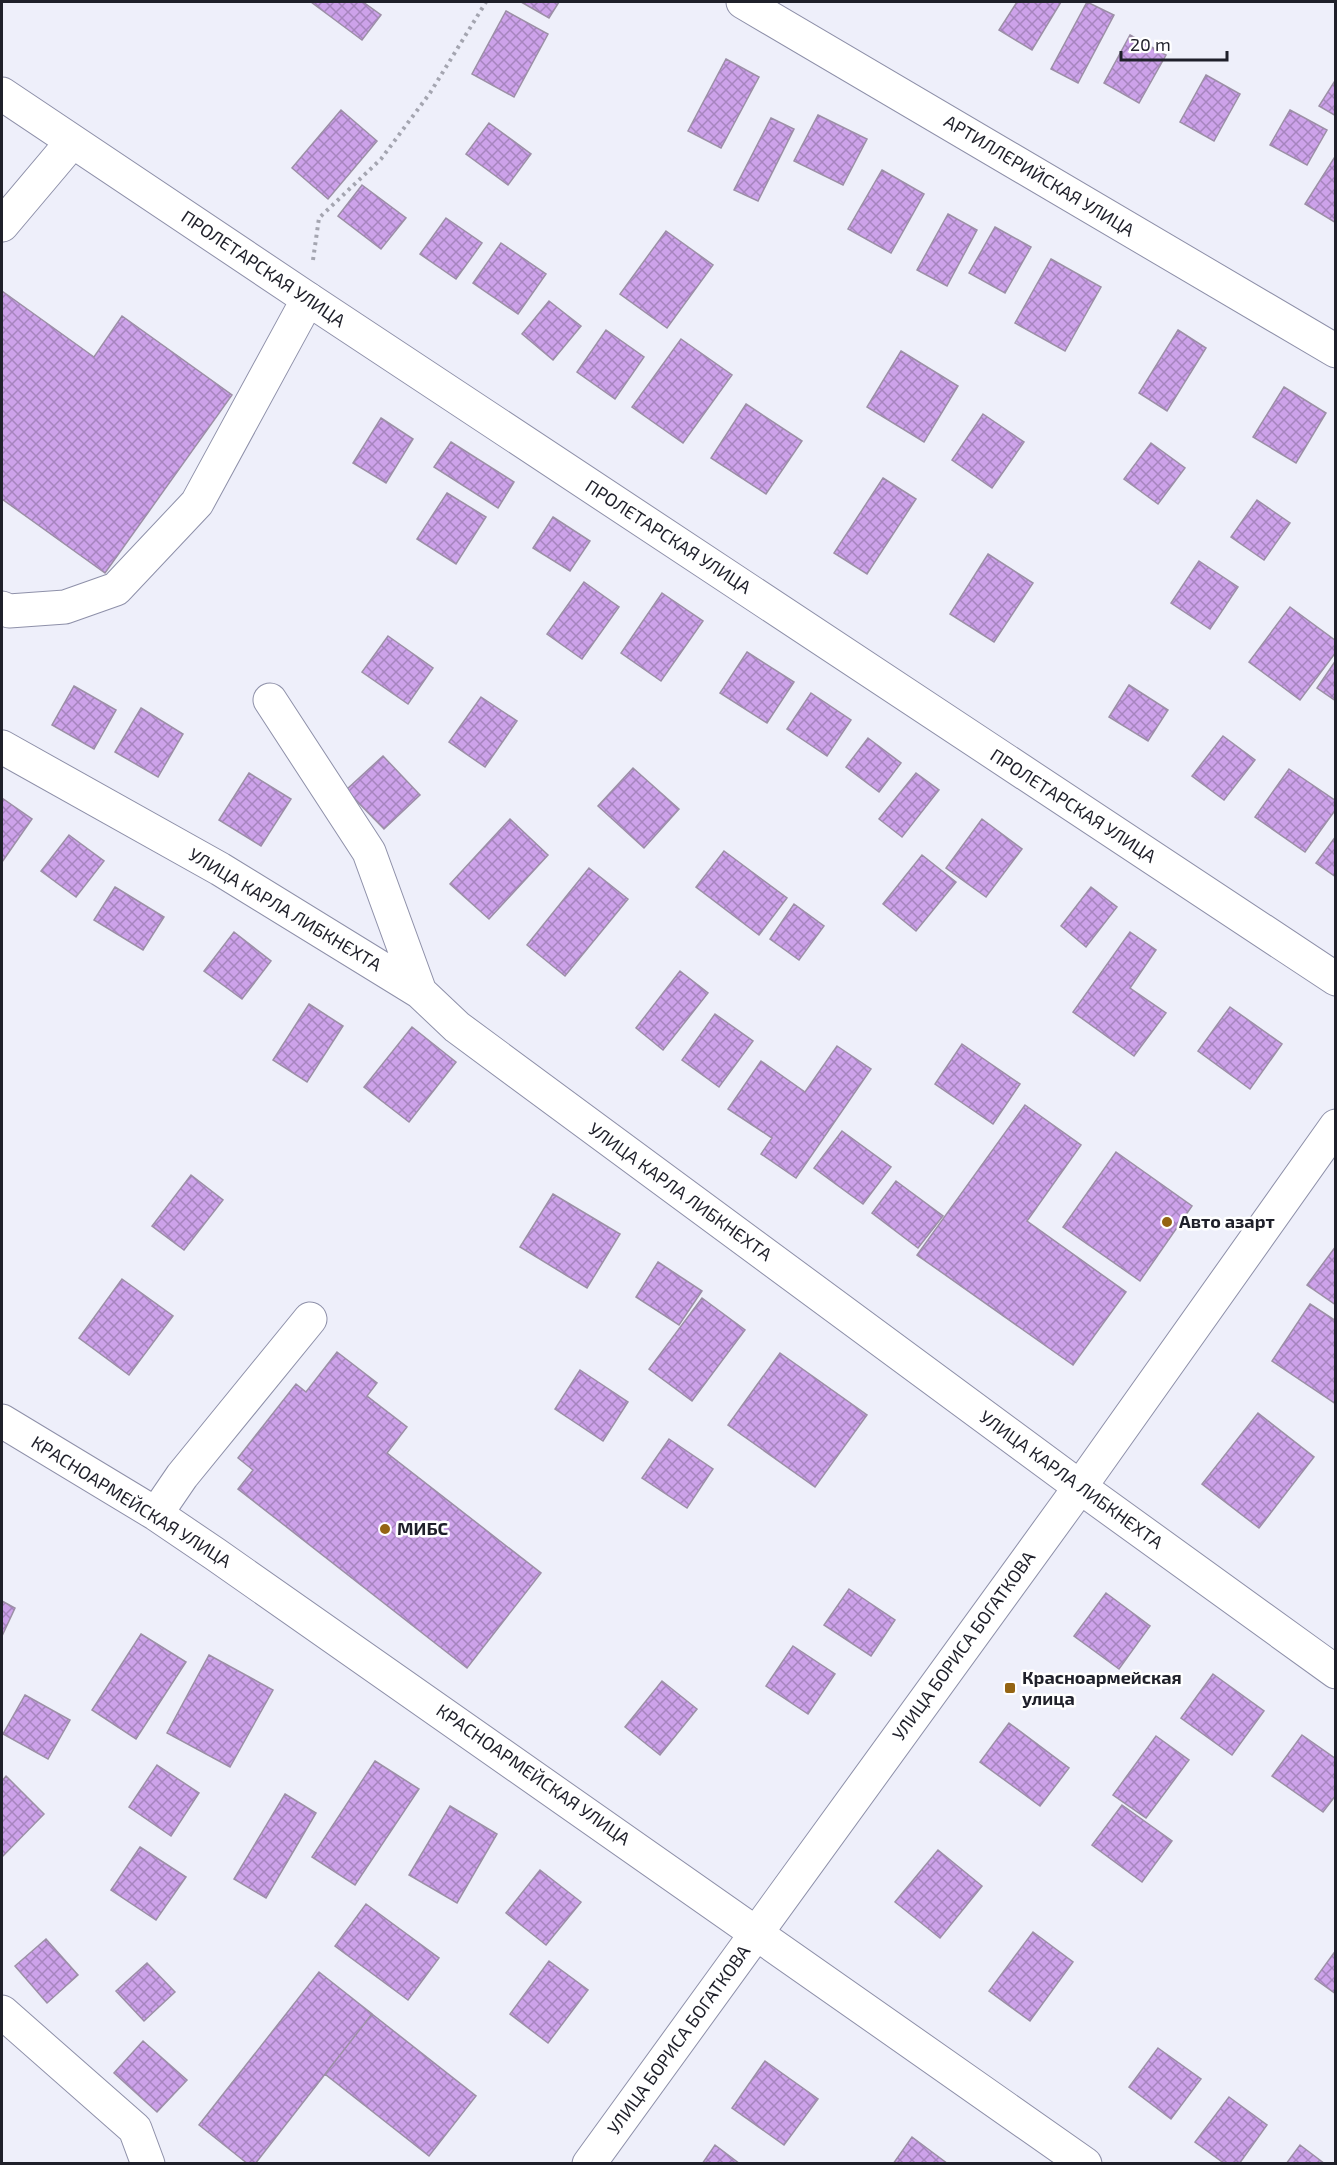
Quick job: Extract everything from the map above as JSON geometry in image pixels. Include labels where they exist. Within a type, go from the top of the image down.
[{"type":"street","name":"АРТИЛЛЕРИЙСКАЯ УЛИЦА","points":[[743,2],[1335,351]]},
{"type":"street","name":"ПРОЛЕТАРСКАЯ УЛИЦА","points":[[2,94],[1335,979]]},
{"type":"street","points":[[2,225],[72,142]]},
{"type":"street","points":[[2,608],[9,611],[65,608],[116,589],[197,503],[308,299]]},
{"type":"street","points":[[270,700],[369,852],[420,992]]},
{"type":"street","name":"УЛИЦА КАРЛА ЛИБКНЕХТА","points":[[2,747],[220,869],[420,992],[457,1027],[1080,1487],[1335,1672]]},
{"type":"street","name":"УЛИЦА БОРИСА БОГАТКОВА","points":[[589,2163],[1080,1487],[1335,1126]]},
{"type":"street","points":[[156,1514],[182,1476],[310,1319]]},
{"type":"street","name":"КРАСНОАРМЕЙСКАЯ УЛИЦА","points":[[2,1421],[156,1514],[1085,2163]]},
{"type":"street","points":[[2,2012],[135,2129],[148,2163]]},
{"type":"path","points":[[308,299],[319,218],[381,159],[430,93],[486,2]]},
{"type":"building","points":[[311,2],[363,2],[381,15],[362,40]]},
{"type":"building","points":[[521,2],[559,2],[549,18]]},
{"type":"building","points":[[1017,2],[1061,2],[1032,50],[999,30]]},
{"type":"building","points":[[1087,2],[1114,15],[1078,83],[1051,69]]},
{"type":"building","points":[[506,11],[548,34],[514,97],[472,74]]},
{"type":"building","points":[[1130,35],[1166,55],[1139,103],[1104,83]]},
{"type":"building","points":[[726,59],[759,77],[721,148],[688,131]]},
{"type":"building","points":[[1206,75],[1240,94],[1214,141],[1180,122]]},
{"type":"building","points":[[1336,79],[1336,116],[1319,106]]},
{"type":"building","points":[[341,110],[377,141],[328,199],[292,168]]},
{"type":"building","points":[[1290,110],[1327,130],[1307,165],[1270,145]]},
{"type":"building","points":[[818,115],[867,139],[843,185],[794,161]]},
{"type":"building","points":[[771,118],[794,129],[758,201],[734,190]]},
{"type":"building","points":[[489,123],[531,154],[508,185],[466,154]]},
{"type":"building","points":[[1336,155],[1336,223],[1305,204]]},
{"type":"building","points":[[882,170],[924,194],[891,253],[848,229]]},
{"type":"building","points":[[362,185],[406,218],[381,249],[338,216]]},
{"type":"building","points":[[948,214],[977,230],[947,286],[917,270]]},
{"type":"building","points":[[446,218],[482,243],[456,279],[420,254]]},
{"type":"building","points":[[995,227],[1031,247],[1005,293],[969,273]]},
{"type":"building","points":[[666,231],[713,265],[667,328],[620,294]]},
{"type":"building","points":[[501,243],[546,274],[518,314],[473,283]]},
{"type":"building","points":[[1051,259],[1101,287],[1065,351],[1015,323]]},
{"type":"building","points":[[2,291],[94,357],[122,316],[232,395],[105,573],[2,499]]},
{"type":"building","points":[[549,301],[581,326],[553,360],[522,334]]},
{"type":"building","points":[[606,330],[644,357],[615,399],[577,372]]},
{"type":"building","points":[[1178,330],[1206,348],[1167,411],[1139,393]]},
{"type":"building","points":[[681,339],[732,375],[683,443],[632,407]]},
{"type":"building","points":[[901,351],[958,386],[924,442],[867,407]]},
{"type":"building","points":[[1284,387],[1326,413],[1296,463],[1253,437]]},
{"type":"building","points":[[746,404],[802,441],[766,494],[711,458]]},
{"type":"building","points":[[983,414],[1024,442],[992,488],[952,460]]},
{"type":"building","points":[[381,418],[413,439],[386,483],[353,463]]},
{"type":"building","points":[[451,442],[514,482],[498,508],[434,467]]},
{"type":"building","points":[[1151,443],[1185,468],[1158,504],[1124,479]]},
{"type":"building","points":[[883,478],[916,499],[867,574],[834,553]]},
{"type":"building","points":[[447,493],[486,517],[456,564],[417,539]]},
{"type":"building","points":[[1257,500],[1290,523],[1264,560],[1231,537]]},
{"type":"building","points":[[553,517],[590,541],[570,571],[533,548]]},
{"type":"building","points":[[988,554],[1033,583],[994,642],[950,614]]},
{"type":"building","points":[[1199,561],[1238,587],[1210,629],[1171,603]]},
{"type":"building","points":[[584,582],[619,607],[582,659],[547,634]]},
{"type":"building","points":[[662,593],[703,621],[661,681],[621,653]]},
{"type":"building","points":[[1290,607],[1336,641],[1336,652],[1300,700],[1249,662]]},
{"type":"building","points":[[388,636],[433,668],[408,704],[362,672]]},
{"type":"building","points":[[747,652],[794,682],[767,723],[720,693]]},
{"type":"building","points":[[1336,660],[1336,701],[1317,688]]},
{"type":"building","points":[[1129,685],[1168,710],[1148,741],[1109,717]]},
{"type":"building","points":[[74,686],[116,710],[94,749],[52,725]]},
{"type":"building","points":[[811,693],[851,720],[827,756],[787,729]]},
{"type":"building","points":[[481,697],[517,721],[485,767],[449,742]]},
{"type":"building","points":[[141,708],[183,734],[158,777],[115,752]]},
{"type":"building","points":[[1223,736],[1255,760],[1224,800],[1192,776]]},
{"type":"building","points":[[868,738],[901,763],[879,792],[846,767]]},
{"type":"building","points":[[383,756],[420,795],[384,829],[346,790]]},
{"type":"building","points":[[633,768],[679,809],[644,848],[598,806]]},
{"type":"building","points":[[1289,769],[1336,801],[1336,809],[1305,852],[1255,817]]},
{"type":"building","points":[[249,773],[291,799],[261,846],[219,820]]},
{"type":"building","points":[[916,773],[939,790],[902,837],[879,819]]},
{"type":"building","points":[[2,798],[32,819],[2,862]]},
{"type":"building","points":[[510,819],[548,855],[489,919],[450,884]]},
{"type":"building","points":[[982,819],[1022,849],[986,897],[946,868]]},
{"type":"building","points":[[69,835],[104,861],[76,897],[41,871]]},
{"type":"building","points":[[1336,836],[1336,877],[1316,863]]},
{"type":"building","points":[[724,851],[787,898],[759,935],[696,887]]},
{"type":"building","points":[[922,855],[956,882],[916,931],[883,904]]},
{"type":"building","points":[[589,868],[628,899],[565,976],[527,945]]},
{"type":"building","points":[[115,887],[164,917],[143,950],[94,920]]},
{"type":"building","points":[[1091,887],[1117,907],[1086,947],[1061,926]]},
{"type":"building","points":[[794,904],[824,926],[799,960],[770,939]]},
{"type":"building","points":[[234,932],[271,961],[242,999],[204,971]]},
{"type":"building","points":[[1130,932],[1156,950],[1130,988],[1166,1013],[1134,1056],[1073,1012]]},
{"type":"building","points":[[680,971],[708,993],[663,1050],[636,1028]]},
{"type":"building","points":[[309,1004],[343,1026],[307,1082],[273,1060]]},
{"type":"building","points":[[1230,1007],[1282,1044],[1250,1089],[1198,1051]]},
{"type":"building","points":[[715,1014],[753,1041],[719,1087],[682,1060]]},
{"type":"building","points":[[412,1027],[456,1062],[409,1122],[364,1087]]},
{"type":"building","points":[[962,1044],[1020,1084],[993,1124],[935,1084]]},
{"type":"building","points":[[837,1046],[871,1069],[796,1178],[761,1154],[772,1138],[728,1109],[761,1061],[805,1092]]},
{"type":"building","points":[[1025,1105],[1081,1145],[1027,1221],[1126,1292],[1073,1365],[917,1255]]},
{"type":"building","points":[[842,1131],[891,1167],[863,1204],[814,1168]]},
{"type":"building","points":[[1116,1152],[1192,1206],[1140,1281],[1063,1227]]},
{"type":"building","points":[[191,1175],[223,1200],[184,1250],[152,1226]]},
{"type":"building","points":[[896,1181],[943,1216],[918,1248],[872,1213]]},
{"type":"building","points":[[553,1194],[620,1234],[587,1288],[520,1247]]},
{"type":"building","points":[[1336,1246],[1336,1305],[1307,1285]]},
{"type":"building","points":[[658,1262],[702,1291],[679,1325],[636,1297]]},
{"type":"building","points":[[122,1279],[173,1316],[129,1375],[79,1338]]},
{"type":"building","points":[[702,1298],[745,1330],[692,1401],[649,1369]]},
{"type":"building","points":[[1310,1304],[1336,1321],[1336,1404],[1272,1361]]},
{"type":"building","points":[[337,1352],[377,1383],[367,1396],[407,1427],[387,1453],[541,1573],[467,1668],[238,1489],[253,1470],[238,1458],[296,1384],[306,1392]]},
{"type":"building","points":[[780,1353],[867,1415],[815,1487],[728,1425]]},
{"type":"building","points":[[580,1370],[628,1402],[603,1441],[555,1409]]},
{"type":"building","points":[[1258,1413],[1314,1457],[1259,1528],[1202,1484]]},
{"type":"building","points":[[669,1439],[713,1469],[687,1508],[642,1478]]},
{"type":"building","points":[[849,1589],[895,1620],[871,1656],[824,1625]]},
{"type":"building","points":[[1106,1593],[1150,1626],[1119,1669],[1074,1636]]},
{"type":"building","points":[[2,1601],[15,1608],[2,1636]]},
{"type":"building","points":[[141,1634],[186,1662],[136,1739],[92,1710]]},
{"type":"building","points":[[793,1646],[835,1674],[808,1714],[766,1686]]},
{"type":"building","points":[[209,1655],[273,1690],[230,1767],[167,1733]]},
{"type":"building","points":[[1213,1674],[1264,1711],[1232,1755],[1181,1718]]},
{"type":"building","points":[[662,1681],[697,1709],[660,1755],[625,1727]]},
{"type":"building","points":[[25,1695],[70,1720],[48,1759],[3,1734]]},
{"type":"building","points":[[1009,1723],[1069,1768],[1040,1806],[980,1762]]},
{"type":"building","points":[[1302,1735],[1336,1759],[1336,1795],[1323,1812],[1272,1776]]},
{"type":"building","points":[[1156,1736],[1189,1760],[1146,1818],[1113,1795]]},
{"type":"building","points":[[375,1761],[419,1789],[355,1885],[312,1857]]},
{"type":"building","points":[[157,1765],[199,1793],[171,1836],[129,1807]]},
{"type":"building","points":[[6,1776],[44,1814],[2,1857],[2,1781]]},
{"type":"building","points":[[285,1794],[316,1813],[266,1898],[234,1879]]},
{"type":"building","points":[[1122,1805],[1172,1841],[1142,1882],[1092,1845]]},
{"type":"building","points":[[450,1806],[497,1834],[457,1903],[409,1875]]},
{"type":"building","points":[[140,1847],[186,1877],[156,1920],[111,1890]]},
{"type":"building","points":[[938,1850],[982,1886],[940,1938],[895,1902]]},
{"type":"building","points":[[540,1870],[581,1902],[546,1945],[506,1913]]},
{"type":"building","points":[[366,1904],[439,1958],[408,2000],[335,1946]]},
{"type":"building","points":[[1033,1932],[1073,1962],[1030,2021],[989,1991]]},
{"type":"building","points":[[46,1939],[78,1975],[47,2003],[15,1966]]},
{"type":"building","points":[[1336,1950],[1336,1994],[1315,1979]]},
{"type":"building","points":[[549,1961],[588,1990],[548,2043],[510,2014]]},
{"type":"building","points":[[147,1963],[175,1992],[144,2021],[116,1991]]},
{"type":"building","points":[[319,1972],[372,2014],[255,2164],[248,2164],[199,2125]]},
{"type":"building","points":[[372,2014],[476,2096],[429,2156],[325,2074]]},
{"type":"building","points":[[143,2041],[187,2080],[157,2112],[114,2073]]},
{"type":"building","points":[[1158,2048],[1201,2079],[1171,2119],[1129,2087]]},
{"type":"building","points":[[765,2061],[818,2099],[784,2145],[732,2108]]},
{"type":"building","points":[[1229,2097],[1267,2125],[1239,2164],[1225,2164],[1195,2142]]},
{"type":"building","points":[[912,2137],[948,2164],[893,2164]]},
{"type":"building","points":[[715,2145],[740,2164],[702,2164]]},
{"type":"building","points":[[1300,2145],[1325,2164],[1286,2164]]},
{"type":"place","name":"Авто азарт","points":[[1167,1222]]},
{"type":"place","name":"МИБС","points":[[385,1529]]},
{"type":"place","name":"Красноармейская улица","points":[[1010,1688]]}]
